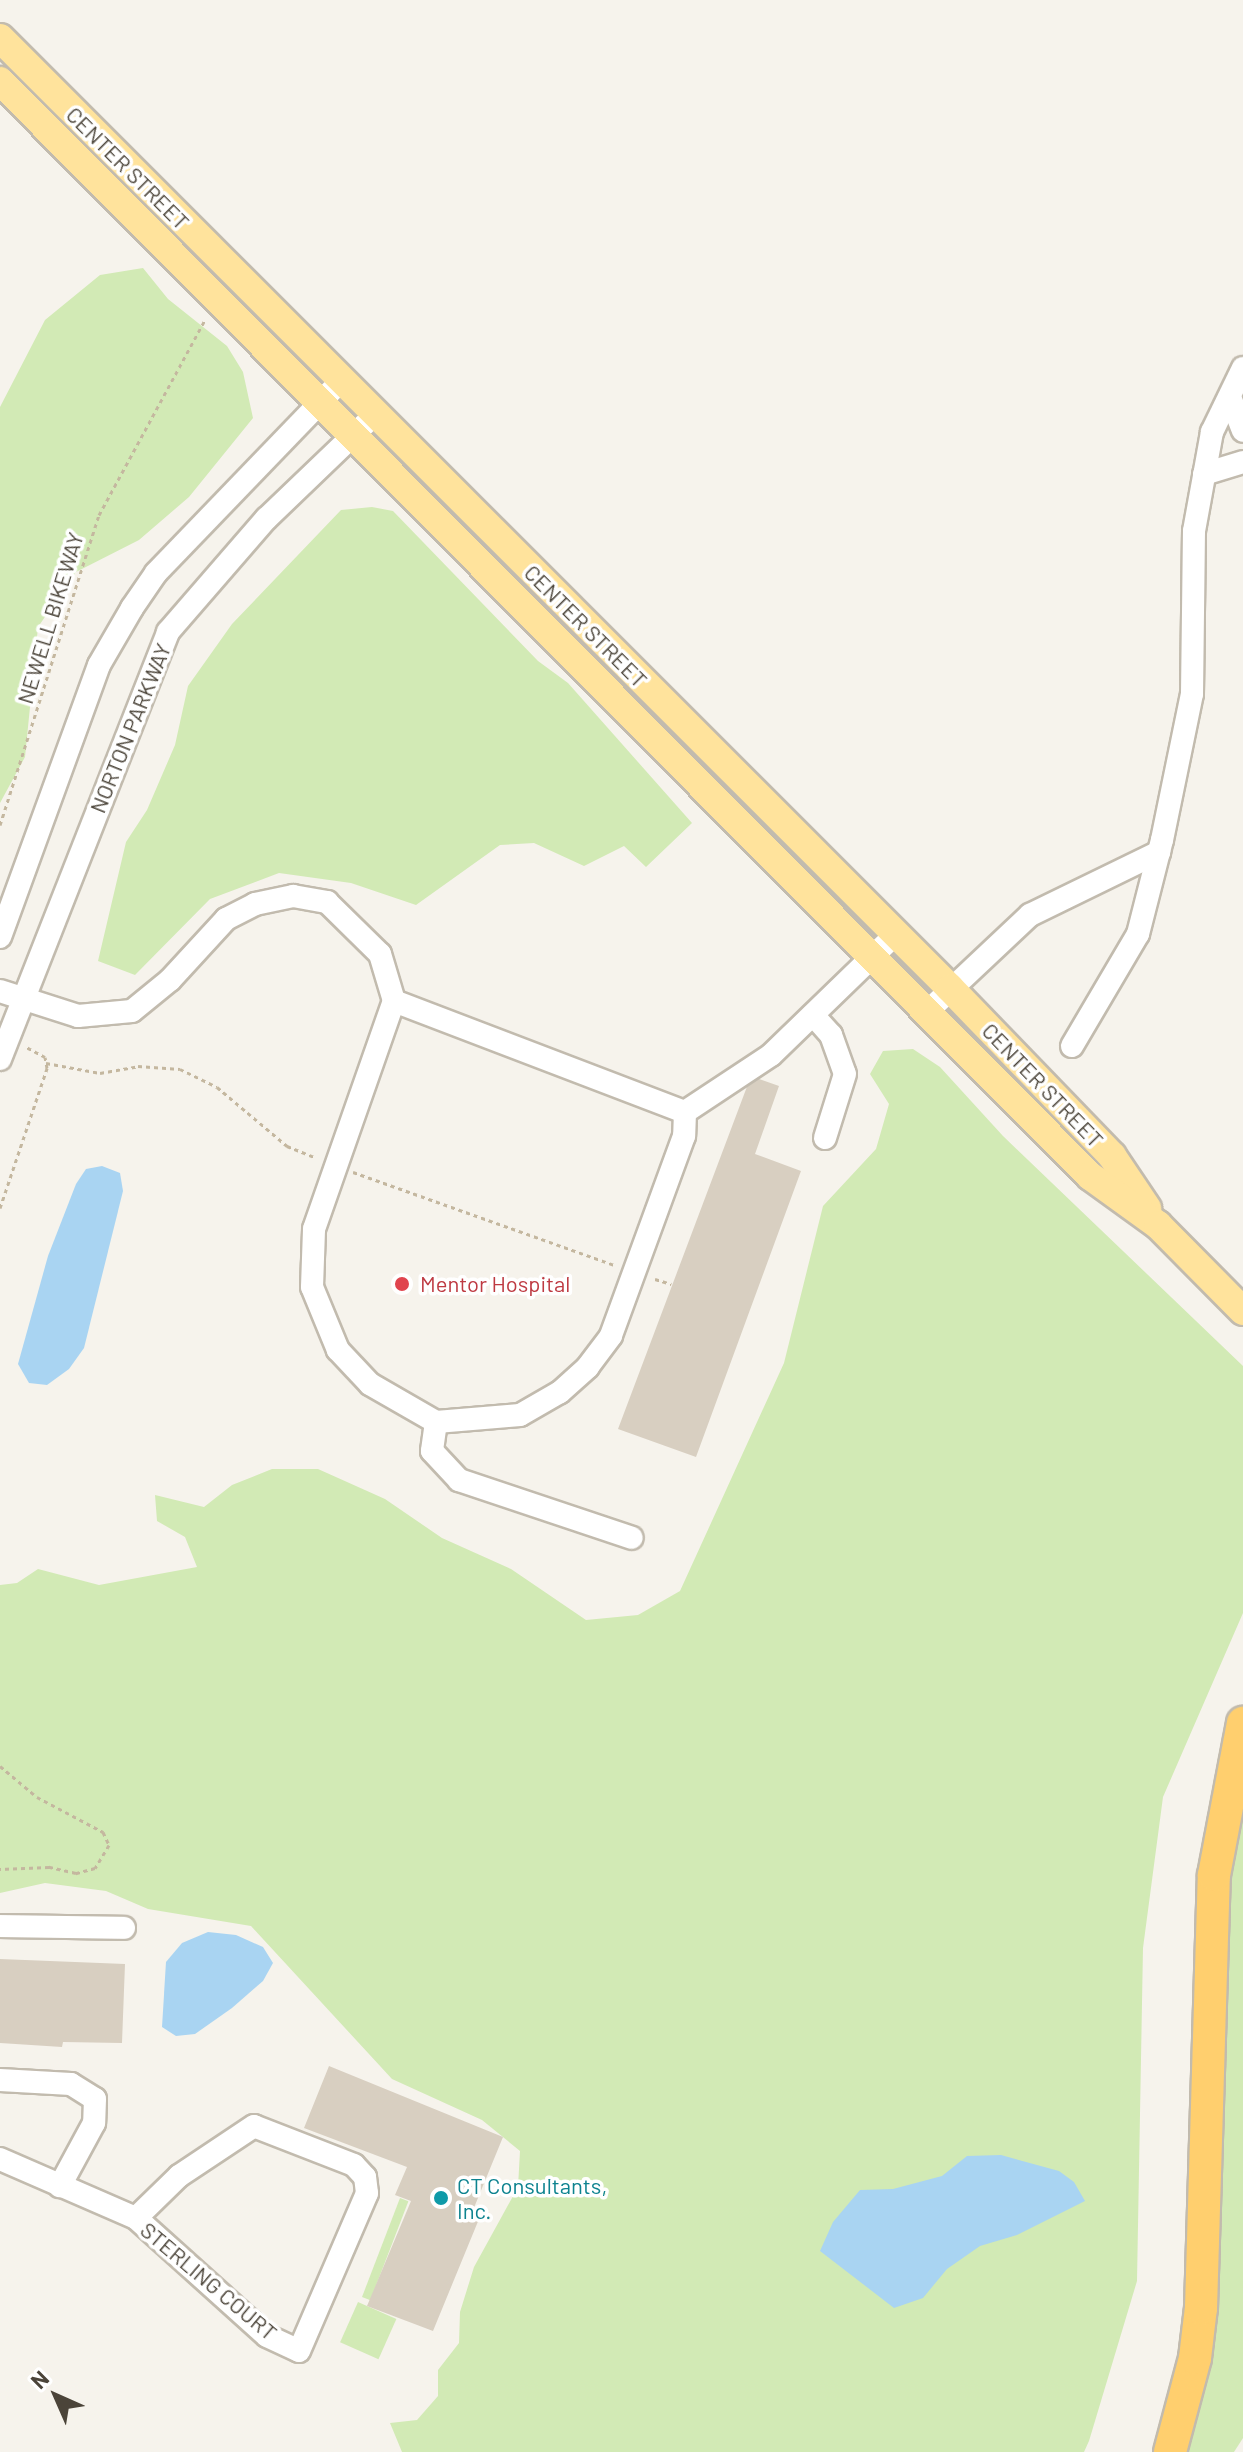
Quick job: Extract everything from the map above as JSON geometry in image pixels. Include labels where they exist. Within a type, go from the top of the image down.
[{"type":"highway","points":[[1170,2452],[1195,2358],[1201,2308],[1214,1875],[1243,1723]]},
{"type":"main road","name":"CENTER STREET","points":[[0,38],[950,988],[1112,1156],[1158,1225]]},
{"type":"main road","name":"CENTER STREET","points":[[0,81],[212,298],[353,435],[1090,1176],[1158,1225],[1243,1311]]},
{"type":"main road","points":[[212,298],[233,273]]},
{"type":"street","points":[[1072,1046],[1138,934],[1159,852],[1192,694],[1194,531],[1212,432],[1243,368]]},
{"type":"street","name":"NORTON PARKWAY","points":[[0,937],[105,653],[156,573],[341,381]]},
{"type":"street","points":[[1230,397],[1243,431]]},
{"type":"street","name":"NORTON PARKWAY","points":[[4,1049],[168,632],[266,519],[374,415]]},
{"type":"street","points":[[1204,474],[1243,462]]},
{"type":"street","points":[[928,1011],[1030,915],[1159,852]]},
{"type":"street","points":[[0,991],[78,1016],[132,1011],[170,980],[226,919],[255,904],[293,896],[327,902],[358,927],[380,954],[394,1001],[314,1229],[312,1287],[338,1350],[370,1384],[436,1422],[520,1415],[560,1392],[588,1367],[611,1336],[684,1136],[685,1112]]},
{"type":"street","points":[[685,1112],[771,1055],[896,934]]},
{"type":"street","points":[[394,1001],[685,1112]]},
{"type":"street","points":[[813,1015],[831,1035],[845,1074],[825,1138]]},
{"type":"street","points":[[436,1422],[432,1451],[459,1480],[632,1538]]},
{"type":"street","points":[[0,1926],[124,1928]]},
{"type":"street","points":[[0,2080],[71,2084],[95,2099],[94,2123],[60,2186]]},
{"type":"street","name":"STERLING COURT","points":[[0,2159],[136,2218],[267,2336],[299,2351],[367,2193],[365,2177],[354,2165],[254,2126],[179,2176],[136,2218]]},
{"type":"path","name":"NEWELL BIKEWAY","points":[[0,825],[99,515],[212,298]]},
{"type":"path","points":[[0,1208],[47,1068],[45,1057],[4,1049]]},
{"type":"path","points":[[0,1766],[37,1797],[103,1832],[109,1845],[95,1868],[76,1873],[49,1867],[0,1869]]},
{"type":"green space","points":[[143,268],[168,299],[227,346],[243,372],[253,418],[189,497],[139,540],[76,572],[38,627],[25,757],[0,803],[0,407],[45,320],[100,275]]},
{"type":"green space","points":[[372,507],[393,511],[538,661],[568,683],[692,823],[646,867],[624,846],[584,866],[534,843],[500,845],[416,905],[351,883],[279,873],[210,899],[135,975],[98,961],[126,842],[147,810],[175,745],[188,686],[232,624],[341,510]]},
{"type":"green space","points":[[913,1049],[940,1067],[1003,1136],[1243,1366],[1243,1613],[1163,1797],[1143,1948],[1137,2281],[1089,2441],[1084,2452],[402,2452],[390,2423],[417,2420],[438,2396],[438,2370],[459,2343],[460,2312],[474,2267],[518,2187],[520,2151],[482,2120],[392,2079],[251,1926],[148,1909],[106,1891],[45,1883],[0,1893],[0,1585],[17,1583],[38,1569],[99,1585],[197,1567],[185,1537],[157,1521],[155,1495],[204,1507],[232,1485],[272,1469],[318,1469],[385,1499],[442,1538],[511,1569],[586,1620],[638,1615],[680,1591],[784,1363],[823,1206],[876,1149],[889,1104],[870,1074],[883,1051]]},
{"type":"green space","points":[[1243,1773],[1243,2438],[1234,2452],[1184,2452],[1228,1846]]},
{"type":"green space","points":[[400,2198],[408,2201],[370,2300],[362,2297]]},
{"type":"green space","points":[[358,2302],[396,2319],[378,2359],[340,2342]]},
{"type":"water","points":[[102,1166],[120,1173],[123,1191],[84,1348],[69,1369],[47,1385],[29,1383],[18,1364],[48,1256],[76,1184],[86,1169]]},
{"type":"water","points":[[208,1932],[236,1935],[263,1947],[273,1963],[263,1981],[232,2008],[195,2034],[176,2036],[162,2027],[166,1962],[182,1943]]},
{"type":"water","points":[[1001,2155],[1059,2171],[1074,2182],[1085,2201],[1017,2235],[980,2246],[947,2269],[923,2298],[894,2308],[820,2251],[833,2222],[860,2190],[893,2189],[942,2176],[967,2156]]},
{"type":"building","points":[[751,1076],[779,1086],[755,1154],[801,1171],[696,1457],[618,1429]]},
{"type":"building","points":[[0,1959],[125,1964],[122,2043],[63,2042],[62,2047],[0,2043]]},
{"type":"building","name":"CT Consultants, Inc.","points":[[329,2066],[503,2137],[471,2215],[479,2219],[433,2331],[367,2306],[411,2201],[395,2195],[407,2167],[304,2128]]},
{"type":"place","name":"Mentor Hospital","points":[[402,1284]]},
{"type":"place","name":"CT Consultants, Inc.","points":[[441,2198]]}]
